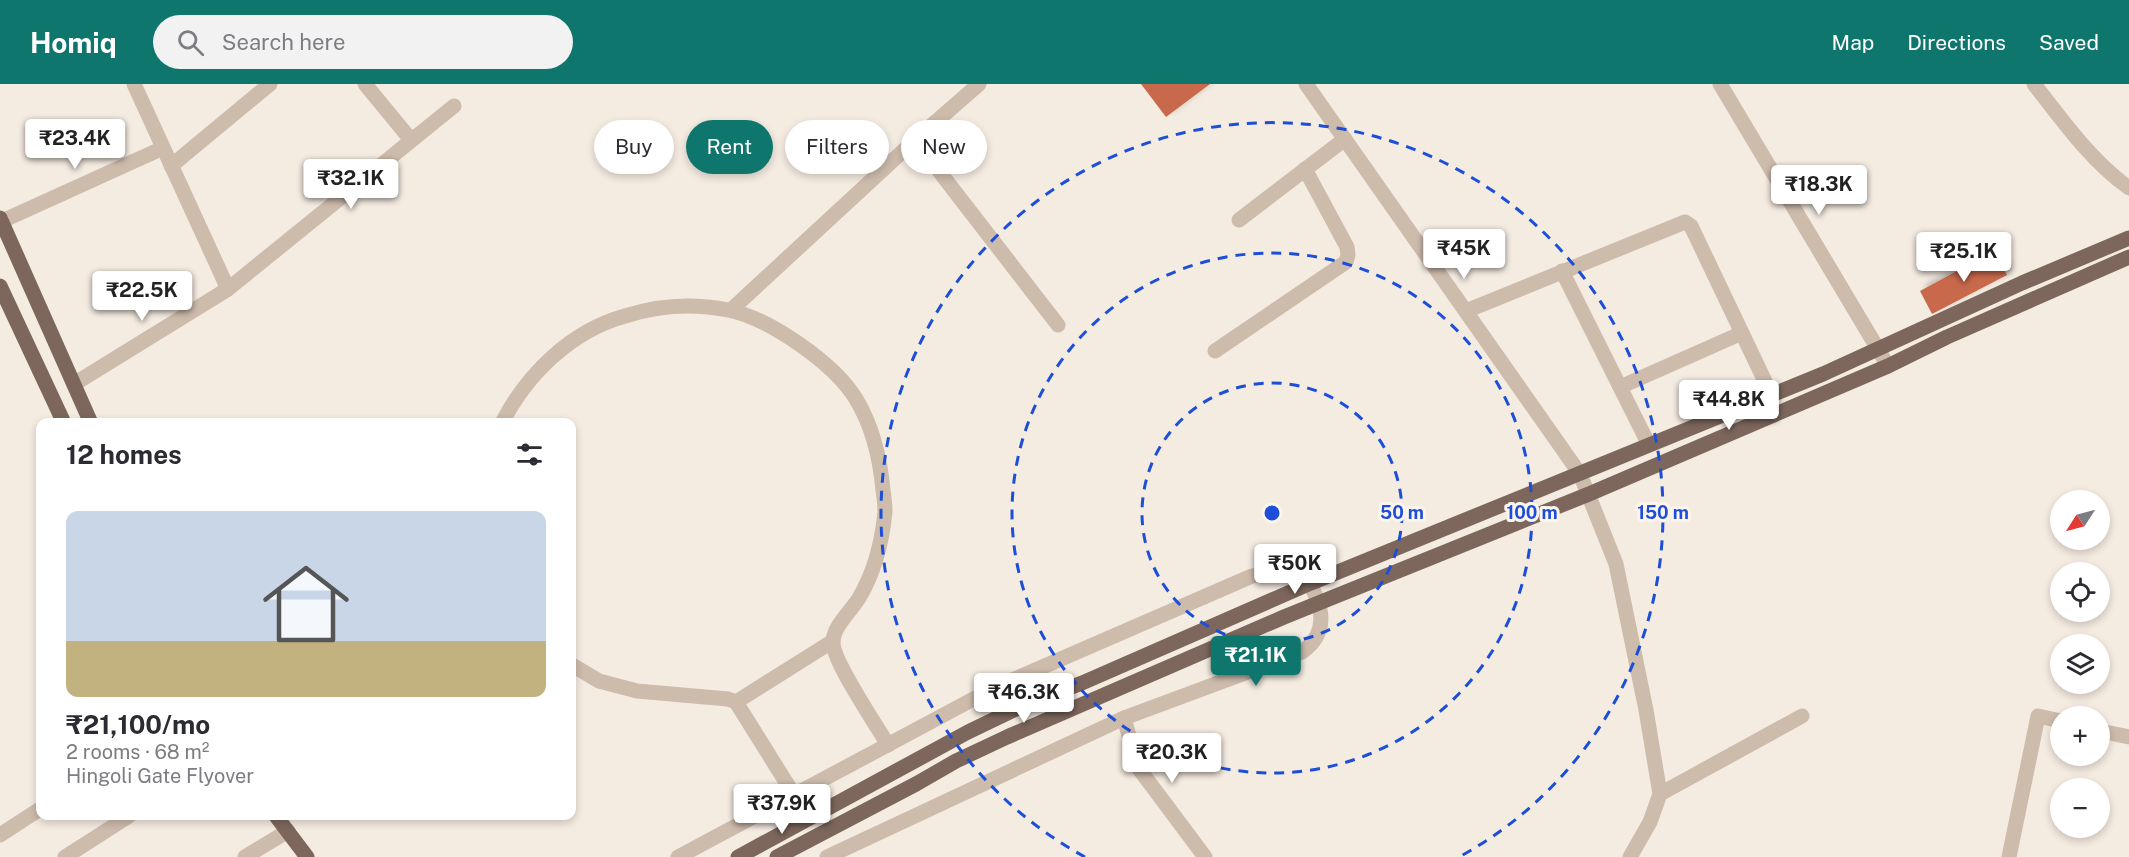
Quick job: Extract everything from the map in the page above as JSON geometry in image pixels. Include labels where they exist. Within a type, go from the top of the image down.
[{"type":"main road","points":[[1,221],[89,418]]},
{"type":"main road","points":[[738,857],[968,732],[1022,706],[1082,683],[1311,583],[1772,396],[2129,238]]},
{"type":"main road","points":[[777,857],[956,761],[1007,737],[1284,617],[1589,494],[1888,366],[1947,337],[2129,257]]},
{"type":"main road","points":[[0,286],[62,418]]},
{"type":"main road","points":[[279,820],[307,857]]},
{"type":"street","points":[[134,84],[228,290]]},
{"type":"street","points":[[171,166],[270,84]]},
{"type":"street","points":[[365,84],[411,140]]},
{"type":"street","points":[[938,120],[979,84]]},
{"type":"street","points":[[1306,84],[1580,474],[1589,494],[1616,564],[1646,710],[1660,794],[1650,822],[1630,857]]},
{"type":"street","points":[[1720,84],[1888,366]]},
{"type":"street","points":[[2034,84],[2108,174],[2129,188]]},
{"type":"street","points":[[74,384],[228,290],[454,106]]},
{"type":"street","points":[[1239,220],[1345,139]]},
{"type":"street","points":[[1,221],[163,148]]},
{"type":"street","points":[[731,310],[901,153]]},
{"type":"street","points":[[1215,351],[1346,262],[1347,247],[1305,169]]},
{"type":"street","points":[[941,174],[1058,325]]},
{"type":"street","points":[[1466,310],[1684,222],[1691,226],[1772,396]]},
{"type":"street","points":[[1562,271],[1649,445]]},
{"type":"street","points":[[504,418],[511,404],[535,374],[565,346],[606,321],[650,308],[695,305],[731,310],[776,328],[801,345],[831,371],[855,397],[872,429],[880,466],[885,511],[877,559],[860,597],[837,631],[833,641],[736,702]]},
{"type":"street","points":[[1620,387],[1742,333]]},
{"type":"street","points":[[678,857],[1006,683],[1252,576],[1297,567],[1311,583],[1318,604],[1321,628],[1312,645],[1302,652],[1125,718],[827,857]]},
{"type":"street","points":[[833,641],[838,660],[888,745]]},
{"type":"street","points":[[576,667],[599,681],[637,691],[728,699],[736,702],[794,795]]},
{"type":"street","points":[[1660,794],[1802,716]]},
{"type":"street","points":[[2009,857],[2038,716],[2050,719]]},
{"type":"street","points":[[1125,718],[1140,770],[1205,857]]},
{"type":"street","points":[[2110,732],[2129,737]]},
{"type":"street","points":[[0,835],[36,812]]},
{"type":"street","points":[[65,857],[123,820]]},
{"type":"street","points":[[245,857],[288,831]]},
{"type":"building","points":[[1141,84],[1210,84],[1166,117]]},
{"type":"building","points":[[1994,251],[2007,275],[1932,314],[1920,291]]}]
